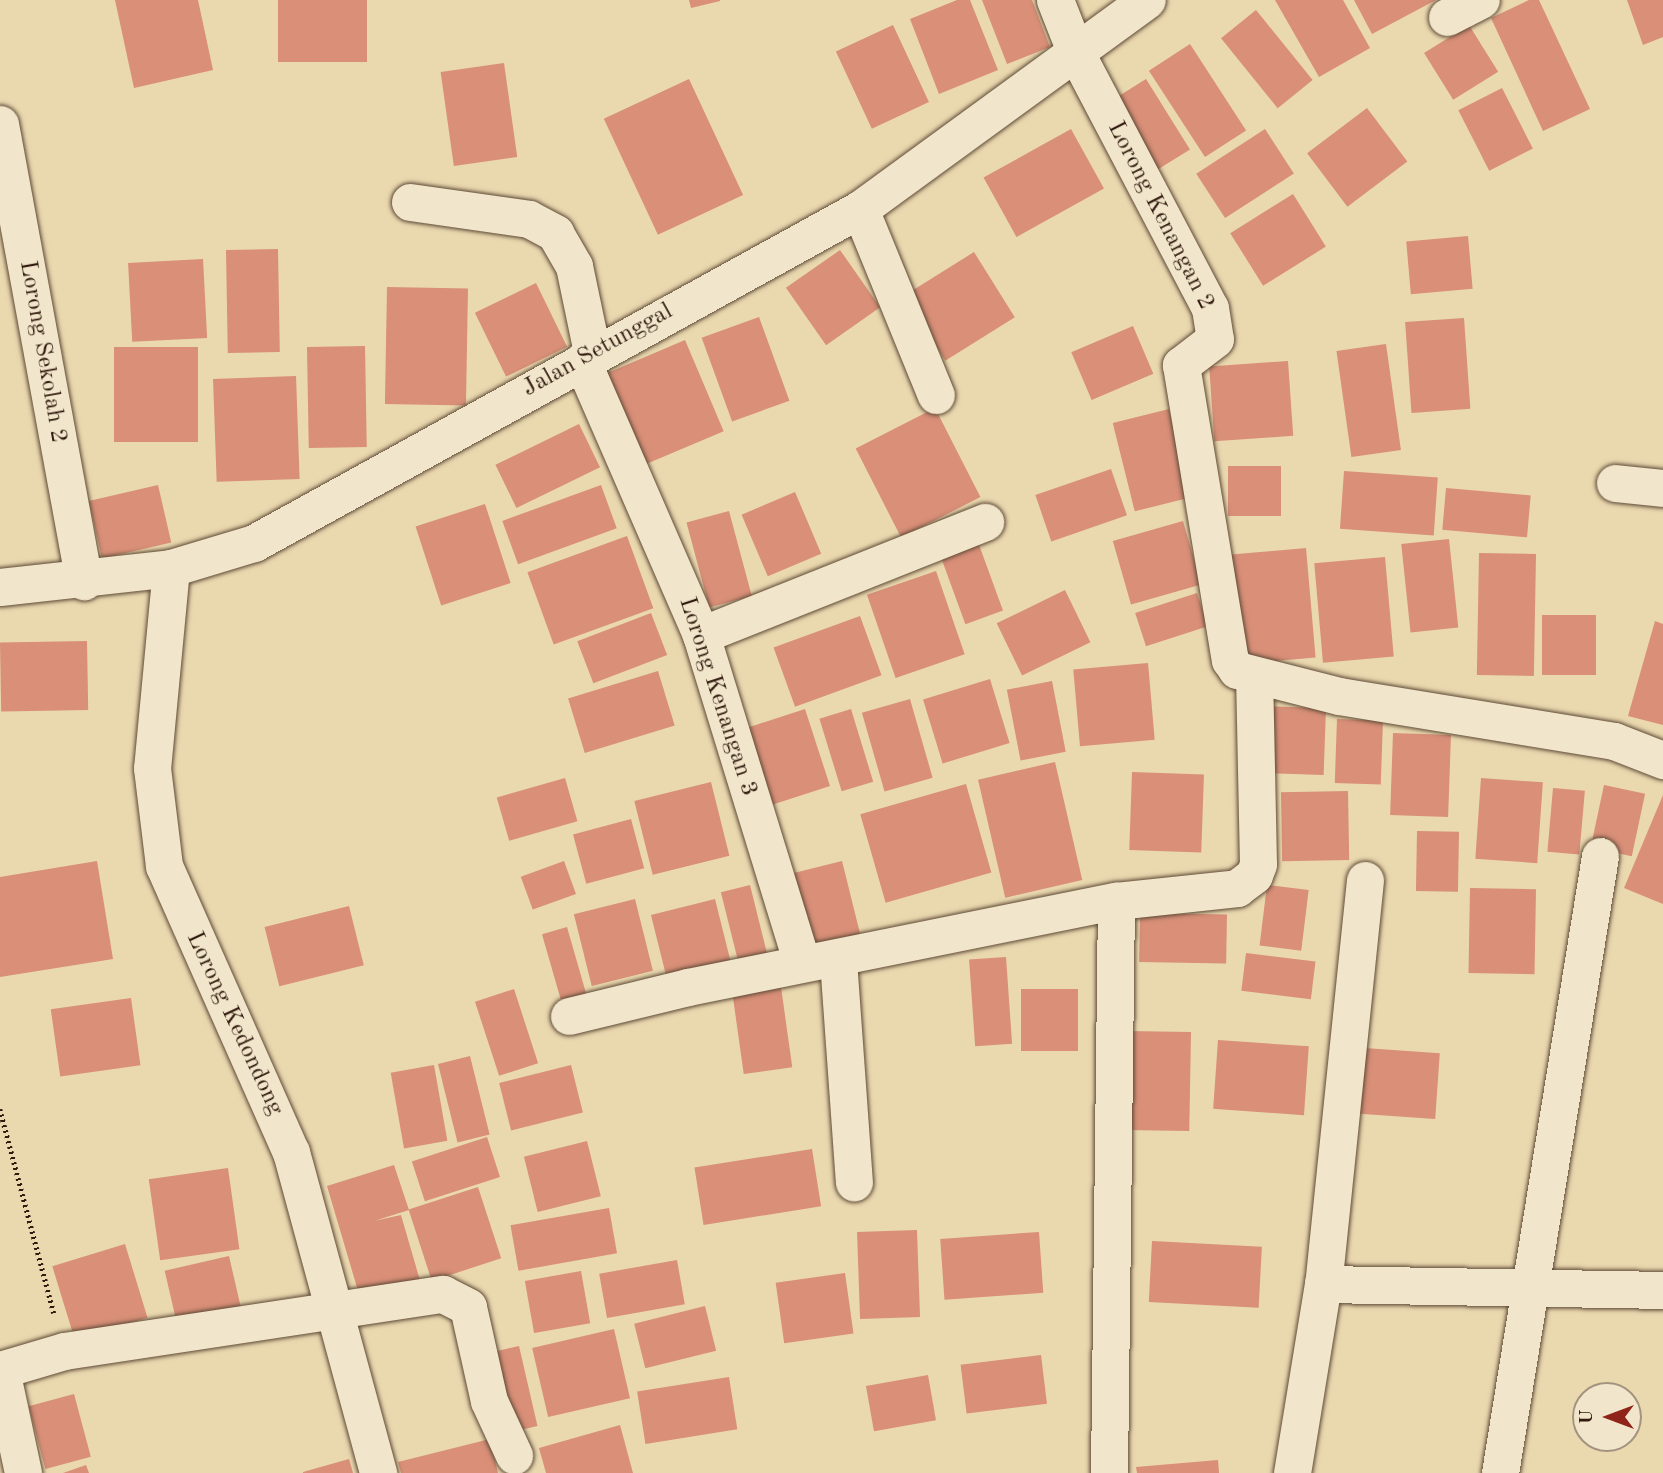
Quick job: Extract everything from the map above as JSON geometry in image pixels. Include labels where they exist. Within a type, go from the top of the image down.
[{"type":"street","points":[[1055,0],[1075,51]]},
{"type":"street","name":"Jalan Setunggal","points":[[0,587],[84,581],[171,569],[254,543],[587,357],[860,209],[1147,0]]},
{"type":"street","points":[[1447,17],[1481,0]]},
{"type":"street","name":"Lorong Kenangan 2","points":[[1075,51],[1210,308],[1216,338],[1183,362],[1183,371],[1230,660],[1237,670],[1254,676]]},
{"type":"street","name":"Lorong Sekolah 2","points":[[0,124],[4,169],[84,581]]},
{"type":"street","name":"Lorong Kenangan 3","points":[[410,202],[529,219],[555,233],[574,267],[587,357],[701,635],[802,963]]},
{"type":"street","points":[[860,209],[936,395]]},
{"type":"street","points":[[1615,483],[1663,488]]},
{"type":"street","points":[[701,635],[985,522]]},
{"type":"street","name":"Lorong Kedondong","points":[[171,569],[152,768],[164,866],[273,1105],[338,1309],[378,1473]]},
{"type":"street","points":[[569,1016],[802,963],[838,960],[1116,901],[1237,888],[1254,875],[1254,676],[1339,696],[1614,741],[1663,760]]},
{"type":"street","points":[[1500,1473],[1532,1289],[1600,856]]},
{"type":"street","points":[[1292,1473],[1323,1284],[1365,880]]},
{"type":"street","points":[[1109,1473],[1116,901]]},
{"type":"street","points":[[838,960],[854,1182]]},
{"type":"street","points":[[1323,1284],[1663,1290]]},
{"type":"street","points":[[23,1473],[1,1370],[64,1351],[443,1294],[459,1298],[468,1307],[489,1401],[514,1455]]},
{"type":"path","points":[[0,1109],[64,1351]]},
{"type":"building","points":[[115,0],[198,0],[213,70],[134,88]]},
{"type":"building","points":[[278,0],[367,0],[367,62],[278,62]]},
{"type":"building","points":[[689,0],[720,0],[720,1],[691,8]]},
{"type":"building","points":[[957,0],[970,0],[998,70],[939,94],[910,19]]},
{"type":"building","points":[[982,0],[1032,0],[1050,47],[1007,64]]},
{"type":"building","points":[[1275,0],[1343,0],[1370,48],[1319,77]]},
{"type":"building","points":[[1354,0],[1436,0],[1372,34]]},
{"type":"building","points":[[1529,0],[1539,0],[1590,109],[1543,131],[1491,18]]},
{"type":"building","points":[[1627,0],[1663,0],[1663,37],[1643,45]]},
{"type":"building","points":[[1256,10],[1313,80],[1278,108],[1221,38]]},
{"type":"building","points":[[893,25],[929,102],[872,129],[836,52]]},
{"type":"building","points":[[1469,25],[1498,72],[1453,100],[1424,53]]},
{"type":"building","points":[[1190,44],[1246,130],[1205,157],[1149,71]]},
{"type":"building","points":[[504,63],[517,157],[454,166],[441,72]]},
{"type":"building","points":[[689,79],[743,195],[658,235],[604,119]]},
{"type":"building","points":[[1146,79],[1190,149],[1148,175],[1104,105]]},
{"type":"building","points":[[1502,88],[1533,149],[1489,171],[1458,110]]},
{"type":"building","points":[[1367,108],[1407,162],[1347,207],[1307,153]]},
{"type":"building","points":[[1071,129],[1104,188],[1017,237],[984,177]]},
{"type":"building","points":[[1265,129],[1294,173],[1225,218],[1196,174]]},
{"type":"building","points":[[1293,194],[1326,247],[1263,286],[1230,233]]},
{"type":"building","points":[[1468,236],[1473,289],[1411,294],[1406,241]]},
{"type":"building","points":[[278,249],[280,352],[228,353],[226,250]]},
{"type":"building","points":[[840,250],[880,307],[826,345],[786,288]]},
{"type":"building","points":[[974,252],[1015,317],[945,361],[904,295]]},
{"type":"building","points":[[203,259],[207,338],[132,342],[128,263]]},
{"type":"building","points":[[536,283],[567,347],[506,377],[475,313]]},
{"type":"building","points":[[387,287],[468,288],[466,405],[385,404]]},
{"type":"building","points":[[759,317],[789,401],[732,421],[702,338]]},
{"type":"building","points":[[1464,318],[1470,409],[1411,413],[1405,322]]},
{"type":"building","points":[[1133,326],[1153,374],[1092,400],[1071,352]]},
{"type":"building","points":[[685,340],[724,431],[641,466],[602,375]]},
{"type":"building","points":[[1386,344],[1401,450],[1351,457],[1336,351]]},
{"type":"building","points":[[365,346],[367,447],[309,448],[307,347]]},
{"type":"building","points":[[114,347],[198,347],[198,442],[114,442]]},
{"type":"building","points":[[1288,361],[1293,436],[1214,441],[1209,367]]},
{"type":"building","points":[[296,376],[300,479],[217,482],[213,379]]},
{"type":"building","points":[[935,408],[980,497],[901,538],[856,448]]},
{"type":"building","points":[[1169,409],[1191,497],[1135,511],[1113,423]]},
{"type":"building","points":[[579,424],[600,467],[516,508],[495,465]]},
{"type":"building","points":[[1228,466],[1281,466],[1281,516],[1228,516]]},
{"type":"building","points":[[1111,469],[1127,515],[1051,541],[1035,495]]},
{"type":"building","points":[[1344,471],[1438,478],[1434,535],[1340,529]]},
{"type":"building","points":[[158,485],[171,542],[102,558],[89,501]]},
{"type":"building","points":[[601,485],[617,528],[518,564],[502,521]]},
{"type":"building","points":[[1446,488],[1531,495],[1527,537],[1442,530]]},
{"type":"building","points":[[795,492],[821,554],[768,576],[742,515]]},
{"type":"building","points":[[485,504],[511,583],[441,605],[416,527]]},
{"type":"building","points":[[729,511],[752,596],[709,607],[686,522]]},
{"type":"building","points":[[1183,521],[1201,584],[1131,605],[1113,541]]},
{"type":"building","points":[[627,536],[653,608],[554,645],[527,572]]},
{"type":"building","points":[[1449,539],[1458,628],[1411,633],[1401,544]]},
{"type":"building","points":[[978,542],[1003,611],[965,624],[940,556]]},
{"type":"building","points":[[1306,548],[1316,658],[1241,664],[1231,555]]},
{"type":"building","points":[[1479,553],[1536,554],[1534,676],[1477,675]]},
{"type":"building","points":[[1385,557],[1394,657],[1323,663],[1314,563]]},
{"type":"building","points":[[936,571],[965,654],[896,678],[867,595]]},
{"type":"building","points":[[1065,590],[1090,642],[1022,675],[997,623]]},
{"type":"building","points":[[1197,593],[1208,626],[1146,646],[1135,613]]},
{"type":"building","points":[[651,613],[667,655],[593,683],[577,641]]},
{"type":"building","points":[[1542,615],[1596,615],[1596,675],[1542,675]]},
{"type":"building","points":[[860,616],[882,675],[795,707],[774,647]]},
{"type":"building","points":[[1655,621],[1663,624],[1663,725],[1628,716]]},
{"type":"building","points":[[87,641],[88,710],[1,712],[0,643]]},
{"type":"building","points":[[1148,663],[1155,740],[1080,746],[1073,670]]},
{"type":"building","points":[[658,671],[675,726],[585,753],[568,698]]},
{"type":"building","points":[[990,679],[1010,743],[943,764],[923,699]]},
{"type":"building","points":[[1052,681],[1066,752],[1021,760],[1007,690]]},
{"type":"building","points":[[910,699],[933,778],[885,792],[862,713]]},
{"type":"building","points":[[1265,706],[1326,708],[1324,775],[1263,773]]},
{"type":"building","points":[[805,709],[830,786],[773,805],[748,728]]},
{"type":"building","points":[[851,709],[873,782],[842,791],[819,719]]},
{"type":"building","points":[[1337,719],[1383,721],[1381,785],[1335,783]]},
{"type":"building","points":[[1393,733],[1451,735],[1448,817],[1390,815]]},
{"type":"building","points":[[1055,762],[1082,880],[1005,898],[978,780]]},
{"type":"building","points":[[1132,772],[1204,775],[1201,852],[1129,850]]},
{"type":"building","points":[[565,778],[577,821],[509,841],[497,798]]},
{"type":"building","points":[[1481,778],[1543,782],[1537,863],[1475,859]]},
{"type":"building","points":[[711,782],[729,856],[653,875],[634,801]]},
{"type":"building","points":[[966,784],[991,872],[886,903],[860,814]]},
{"type":"building","points":[[1604,785],[1645,794],[1632,856],[1591,848]]},
{"type":"building","points":[[1553,788],[1585,791],[1579,855],[1547,852]]},
{"type":"building","points":[[1348,791],[1349,860],[1282,861],[1281,792]]},
{"type":"building","points":[[1663,795],[1663,904],[1624,888]]},
{"type":"building","points":[[631,819],[644,868],[586,884],[573,835]]},
{"type":"building","points":[[1417,831],[1459,832],[1458,892],[1416,891]]},
{"type":"building","points":[[97,861],[113,959],[0,977],[0,877]]},
{"type":"building","points":[[564,861],[576,894],[533,910],[521,877]]},
{"type":"building","points":[[842,861],[861,937],[803,951],[784,876]]},
{"type":"building","points":[[750,885],[767,955],[738,962],[721,892]]},
{"type":"building","points":[[1267,885],[1309,890],[1301,951],[1260,946]]},
{"type":"building","points":[[1470,888],[1536,889],[1535,974],[1469,973]]},
{"type":"building","points":[[635,899],[653,971],[592,986],[574,914]]},
{"type":"building","points":[[715,899],[730,961],[666,977],[651,915]]},
{"type":"building","points":[[349,906],[364,965],[279,986],[265,927]]},
{"type":"building","points":[[1140,913],[1227,915],[1226,964],[1139,962]]},
{"type":"building","points":[[567,927],[588,999],[563,1006],[542,934]]},
{"type":"building","points":[[1246,953],[1315,962],[1311,999],[1241,991]]},
{"type":"building","points":[[1006,957],[1012,1044],[975,1046],[969,960]]},
{"type":"building","points":[[781,987],[792,1067],[744,1074],[732,994]]},
{"type":"building","points":[[514,989],[538,1063],[499,1076],[475,1002]]},
{"type":"building","points":[[1021,989],[1078,989],[1078,1051],[1021,1051]]},
{"type":"building","points":[[131,998],[140,1065],[60,1077],[51,1009]]},
{"type":"building","points":[[1127,1031],[1191,1032],[1189,1131],[1125,1130]]},
{"type":"building","points":[[1218,1040],[1309,1046],[1304,1115],[1213,1109]]},
{"type":"building","points":[[1350,1047],[1440,1053],[1435,1119],[1345,1113]]},
{"type":"building","points":[[470,1056],[490,1135],[458,1143],[438,1064]]},
{"type":"building","points":[[434,1065],[447,1141],[404,1148],[391,1073]]},
{"type":"building","points":[[571,1065],[583,1113],[511,1130],[499,1083]]},
{"type":"building","points":[[487,1137],[500,1177],[425,1201],[412,1161]]},
{"type":"building","points":[[587,1141],[601,1196],[538,1212],[524,1157]]},
{"type":"building","points":[[812,1149],[821,1206],[704,1225],[694,1168]]},
{"type":"building","points":[[394,1165],[409,1210],[374,1221],[401,1215],[421,1284],[361,1301],[327,1186]]},
{"type":"building","points":[[228,1168],[239,1249],[160,1260],[149,1179]]},
{"type":"building","points":[[478,1187],[501,1258],[432,1281],[409,1210]]},
{"type":"building","points":[[609,1208],[617,1253],[519,1271],[511,1225]]},
{"type":"building","points":[[917,1230],[920,1317],[860,1319],[857,1232]]},
{"type":"building","points":[[1039,1232],[1043,1293],[944,1300],[940,1239]]},
{"type":"building","points":[[1152,1241],[1262,1247],[1259,1308],[1149,1302]]},
{"type":"building","points":[[125,1244],[148,1318],[75,1340],[52,1266]]},
{"type":"building","points":[[229,1256],[242,1313],[178,1327],[165,1271]]},
{"type":"building","points":[[677,1260],[685,1304],[607,1318],[599,1274]]},
{"type":"building","points":[[581,1271],[590,1323],[534,1333],[525,1281]]},
{"type":"building","points":[[845,1273],[853,1333],[784,1343],[776,1283]]},
{"type":"building","points":[[705,1306],[716,1351],[645,1368],[634,1324]]},
{"type":"building","points":[[614,1329],[630,1398],[548,1417],[532,1348]]},
{"type":"building","points":[[519,1346],[537,1426],[509,1432],[491,1353]]},
{"type":"building","points":[[1041,1355],[1047,1404],[967,1414],[961,1365]]},
{"type":"building","points":[[928,1375],[936,1420],[874,1431],[866,1386]]},
{"type":"building","points":[[729,1377],[737,1429],[645,1444],[637,1392]]},
{"type":"building","points":[[74,1394],[91,1457],[45,1469],[29,1406]]},
{"type":"building","points":[[620,1425],[633,1473],[546,1473],[539,1448]]},
{"type":"building","points":[[490,1439],[498,1473],[401,1473],[398,1462]]},
{"type":"building","points":[[349,1459],[353,1473],[303,1473],[303,1472]]},
{"type":"building","points":[[1218,1460],[1219,1473],[1137,1473],[1136,1467]]},
{"type":"building","points":[[86,1465],[89,1473],[63,1473]]}]
